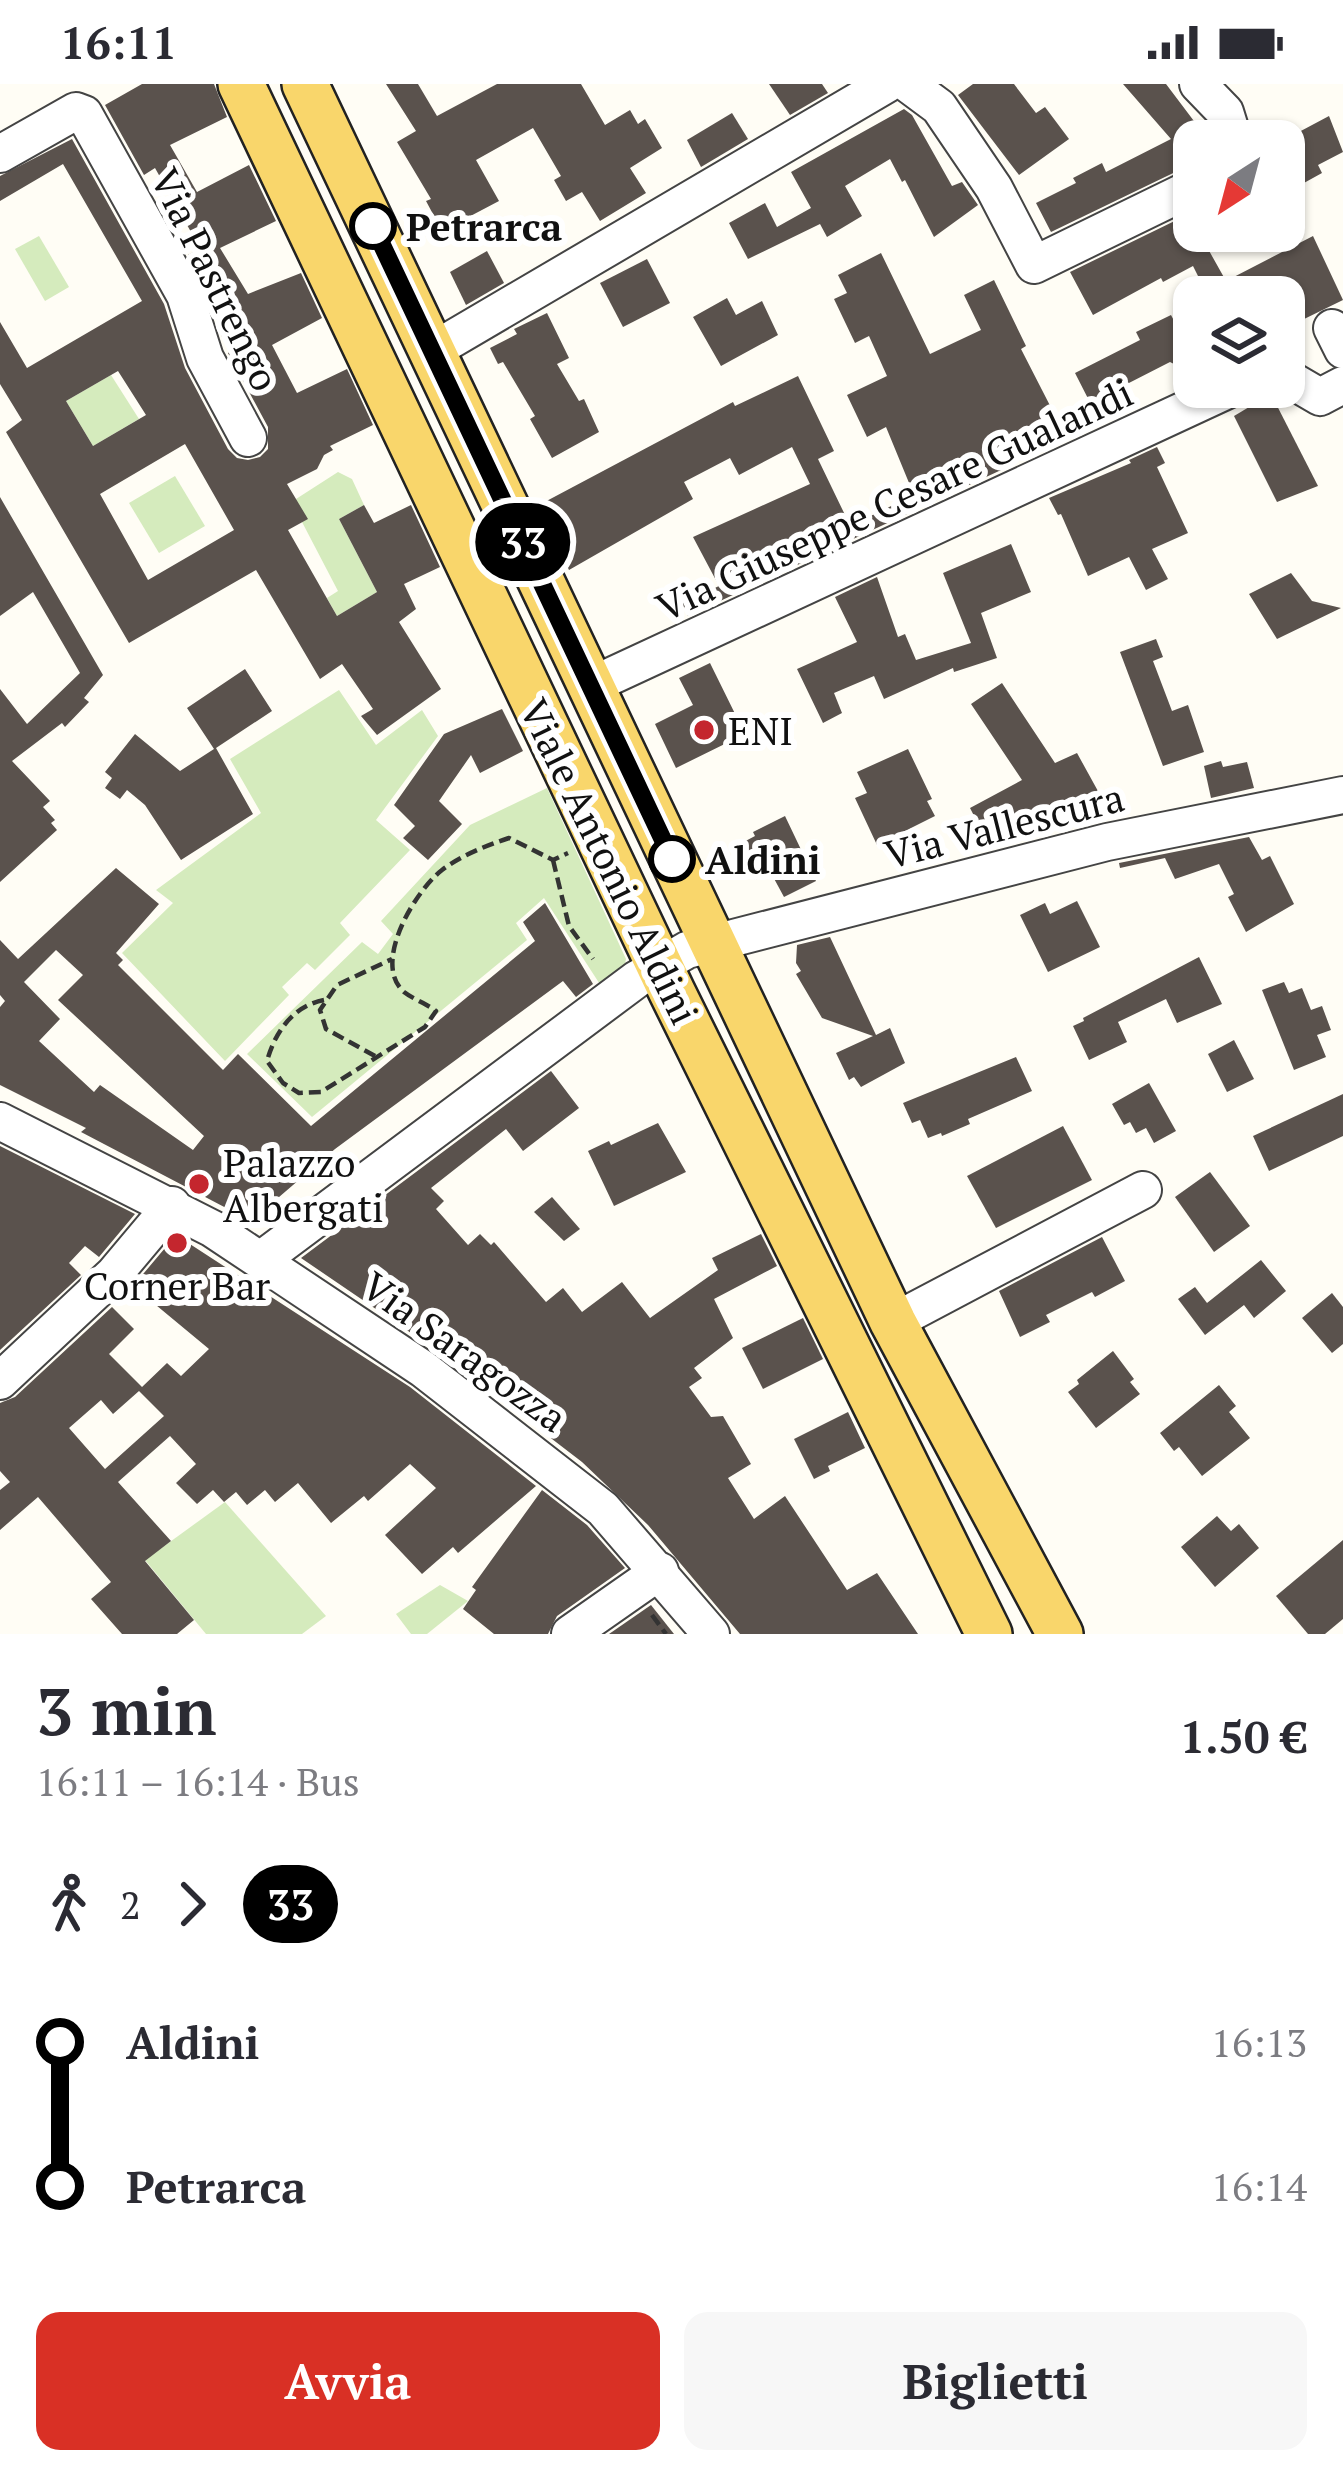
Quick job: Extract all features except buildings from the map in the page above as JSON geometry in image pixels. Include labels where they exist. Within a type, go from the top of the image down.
[{"type":"main road","name":"Viale Antonio Aldini","points":[[241,84],[659,966],[989,1634]]},
{"type":"main road","name":"Viale Antonio Aldini","points":[[305,84],[893,1322],[1060,1634]]},
{"type":"main road","points":[[515,663],[568,638]]},
{"type":"main road","points":[[535,705],[588,680]]},
{"type":"street","points":[[432,350],[887,84]]},
{"type":"street","points":[[908,84],[939,107],[994,188],[1034,266],[1173,197]]},
{"type":"street","points":[[1198,84],[1228,120]]},
{"type":"street","name":"Via Pastrengo","points":[[0,154],[76,112],[84,114],[185,295],[205,358],[248,438]]},
{"type":"street","points":[[1305,388],[1320,397],[1343,386]]},
{"type":"street","name":"Via Giuseppe Cesare Gualandi","points":[[588,680],[605,680],[1189,408]]},
{"type":"street","name":"Via Vallescura","points":[[262,1259],[687,950],[1107,842],[1335,806]]},
{"type":"street","name":"Via Saragozza","points":[[0,1121],[172,1205],[262,1259],[423,1369],[603,1509],[711,1634]]},
{"type":"street","points":[[893,1322],[1143,1190]]},
{"type":"street","points":[[0,1381],[114,1274],[172,1205]]},
{"type":"street","points":[[570,1634],[659,1571]]},
{"type":"path","points":[[553,860],[597,837]]},
{"type":"path","points":[[324,1000],[308,1004],[273,1040],[267,1061],[283,1083],[299,1093],[321,1091],[425,1028],[436,1011],[404,992],[394,976],[392,958],[398,933],[416,897],[439,872],[475,850],[509,838],[553,860],[569,926],[593,959]]},
{"type":"path","points":[[375,1056],[326,1029],[320,1010],[337,985],[392,958]]},
{"type":"green space","points":[[39,236],[69,287],[45,301],[15,249]]},
{"type":"green space","points":[[111,375],[139,419],[93,446],[66,401]]},
{"type":"green space","points":[[338,472],[352,479],[364,505],[339,519],[377,592],[337,616],[327,598],[338,591],[302,522],[296,499]]},
{"type":"green space","points":[[175,476],[205,526],[159,553],[129,503]]},
{"type":"green space","points":[[339,690],[376,745],[422,710],[438,736],[376,820],[410,850],[340,923],[350,935],[315,970],[307,963],[282,987],[289,995],[225,1061],[122,953],[173,903],[156,890],[261,813],[230,759]]},
{"type":"green space","points":[[547,788],[626,959],[624,969],[603,989],[544,898],[516,923],[527,940],[312,1117],[247,1054],[362,942],[378,954],[393,934],[381,921],[470,825]]},
{"type":"green space","points":[[225,1502],[326,1616],[302,1634],[206,1634],[145,1560]]},
{"type":"green space","points":[[440,1585],[468,1601],[427,1634],[411,1634],[396,1614]]},
{"type":"bus line","name":"33","points":[[373,226],[672,859]]},
{"type":"place","name":"Petrarca","points":[[373,226]]},
{"type":"place","name":"ENI","points":[[704,730]]},
{"type":"place","name":"Aldini","points":[[672,859]]},
{"type":"place","name":"Palazzo Albergati","points":[[199,1184]]},
{"type":"place","name":"Corner Bar","points":[[177,1243]]}]
